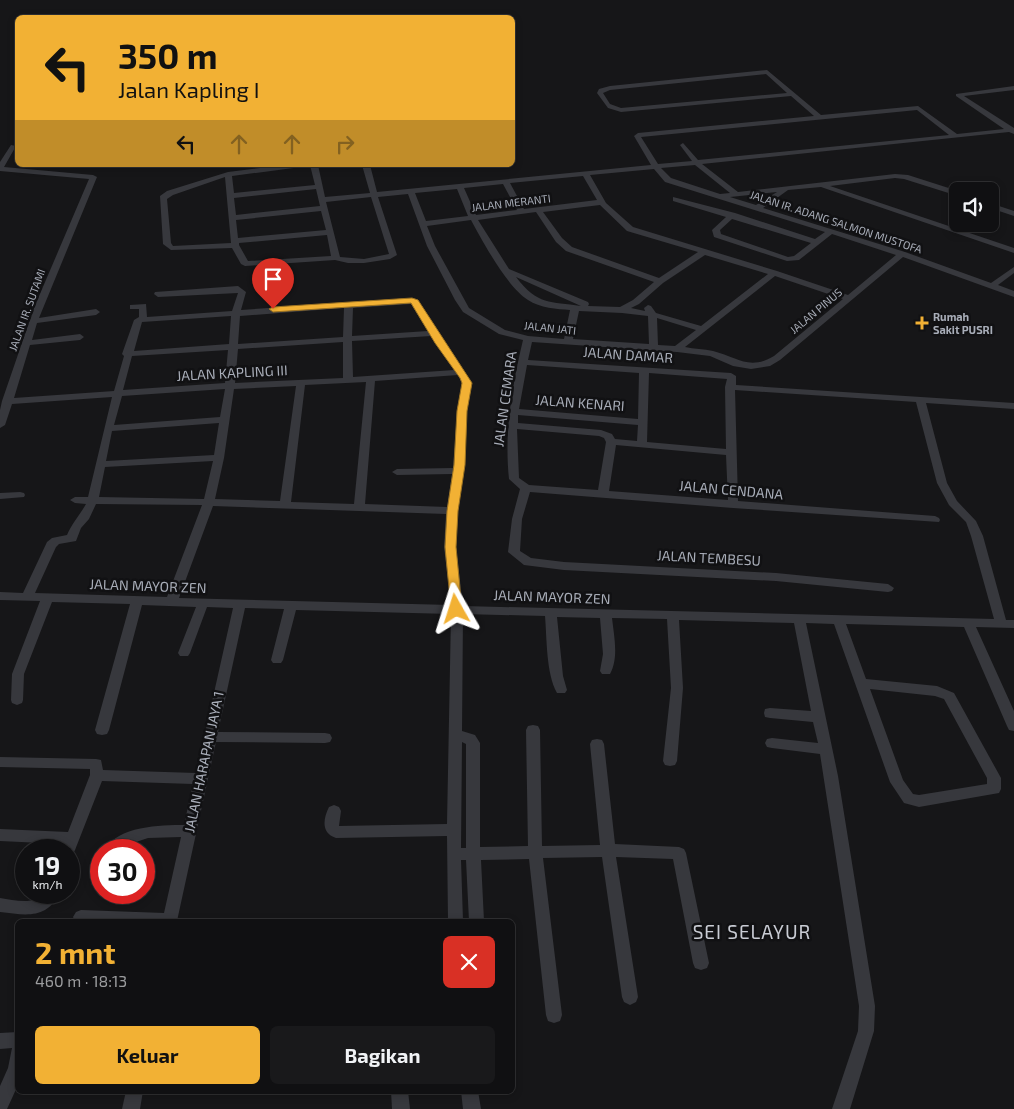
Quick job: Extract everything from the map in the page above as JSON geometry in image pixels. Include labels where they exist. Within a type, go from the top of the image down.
[{"type":"street","points":[[792,94],[621,110],[612,108],[600,93],[601,90],[610,88],[767,72],[792,94],[818,117]]},
{"type":"street","points":[[1013,131],[958,95],[1014,88]]},
{"type":"street","points":[[979,108],[985,92]]},
{"type":"street","points":[[656,167],[638,135],[918,108],[954,135]]},
{"type":"street","points":[[232,218],[323,205],[374,195],[460,188],[954,135],[1013,131]]},
{"type":"street","points":[[861,138],[868,144]]},
{"type":"street","points":[[683,145],[698,162],[736,194]]},
{"type":"street","points":[[0,169],[13,146]]},
{"type":"street","points":[[285,167],[228,174],[166,196],[163,198],[167,244],[175,249],[330,232]]},
{"type":"street","points":[[314,167],[336,258]]},
{"type":"street","points":[[228,174],[235,243],[244,264],[336,258],[346,262],[393,256],[367,167]]},
{"type":"street","name":"JALAN IR. ADANG SALMON MUSTOFA","points":[[656,167],[668,180],[902,254],[1014,294]]},
{"type":"street","name":"JALAN IR. SUTAMI","points":[[0,169],[93,177],[34,321],[0,426]]},
{"type":"street","points":[[586,174],[603,202],[630,229],[774,273],[848,298]]},
{"type":"street","points":[[717,196],[895,176],[905,176],[949,191]]},
{"type":"street","points":[[506,182],[522,213]]},
{"type":"street","points":[[821,185],[1014,251]]},
{"type":"street","points":[[230,196],[319,187]]},
{"type":"street","points":[[460,188],[473,218],[506,270],[526,296],[541,303],[652,314],[703,329]]},
{"type":"street","points":[[756,209],[786,189]]},
{"type":"street","name":"JALAN JATI","points":[[411,192],[431,246],[466,310],[502,332],[528,339],[677,349],[712,354],[736,364]]},
{"type":"street","points":[[692,203],[706,193]]},
{"type":"street","points":[[676,199],[816,242]]},
{"type":"street","name":"JALAN MERANTI","points":[[423,224],[603,202]]},
{"type":"street","points":[[1003,210],[1014,204]]},
{"type":"street","points":[[999,208],[1014,214]]},
{"type":"street","points":[[539,211],[559,240],[569,249],[660,281]]},
{"type":"street","points":[[732,215],[724,221],[716,233],[746,246],[792,259],[830,232]]},
{"type":"street","points":[[622,310],[636,302],[660,281],[704,252]]},
{"type":"street","name":"JALAN PINUS","points":[[736,364],[751,366],[767,364],[777,358],[902,254]]},
{"type":"street","points":[[992,286],[1014,269]]},
{"type":"street","points":[[506,270],[594,308]]},
{"type":"street","points":[[677,349],[774,273]]},
{"type":"street","points":[[158,294],[241,290],[236,312],[230,386],[219,458],[209,502],[172,601]]},
{"type":"street","points":[[27,596],[52,545],[56,541],[72,538],[76,526],[84,519],[94,500],[108,428],[137,321],[142,318],[349,304],[415,302],[467,383],[462,411],[450,547],[456,609],[455,919]]},
{"type":"street","points":[[636,302],[650,310],[652,314],[654,348]]},
{"type":"street","points":[[348,380],[347,339],[349,304]]},
{"type":"street","points":[[133,307],[143,306],[142,318]]},
{"type":"street","points":[[568,342],[575,307]]},
{"type":"street","points":[[34,321],[96,312]]},
{"type":"street","points":[[127,354],[434,333]]},
{"type":"street","points":[[26,344],[80,337]]},
{"type":"street","name":"JALAN CEMARA","points":[[526,488],[514,480],[511,460],[512,426],[528,339]]},
{"type":"street","name":"JALAN DAMAR","points":[[523,362],[644,370],[731,381],[920,400],[1014,406]]},
{"type":"street","points":[[733,505],[731,381],[736,364]]},
{"type":"street","points":[[642,444],[644,370]]},
{"type":"street","name":"JALAN KAPLING III","points":[[7,401],[460,372]]},
{"type":"street","points":[[359,507],[372,379]]},
{"type":"street","points":[[285,504],[300,383]]},
{"type":"street","points":[[920,400],[942,483],[953,504],[971,521],[978,536],[1001,624]]},
{"type":"street","name":"JALAN KENARI","points":[[515,412],[642,422]]},
{"type":"street","points":[[108,428],[224,420]]},
{"type":"street","points":[[512,426],[605,434],[611,442],[603,494]]},
{"type":"street","points":[[611,442],[731,452]]},
{"type":"street","points":[[100,464],[219,458]]},
{"type":"street","points":[[397,472],[458,471]]},
{"type":"street","name":"JALAN CENDANA","points":[[526,488],[935,520]]},
{"type":"street","name":"JALAN TEMBESU","points":[[526,488],[520,504],[514,552],[528,562],[564,566],[776,577],[888,588]]},
{"type":"street","points":[[0,496],[20,495]]},
{"type":"street","points":[[75,500],[285,504],[452,511]]},
{"type":"street","name":"JALAN MAYOR ZEN","points":[[0,597],[27,596],[291,606],[1014,624]]},
{"type":"street","points":[[17,700],[18,674],[48,597]]},
{"type":"street","points":[[102,730],[137,600]]},
{"type":"street","points":[[184,653],[203,602]]},
{"type":"street","name":"JALAN HARAPAN JAYA 1","points":[[170,919],[209,736],[240,604]]},
{"type":"street","points":[[277,660],[291,606]]},
{"type":"street","points":[[551,612],[557,676],[561,690]]},
{"type":"street","points":[[606,614],[609,654],[606,671]]},
{"type":"street","points":[[670,762],[677,688],[673,616]]},
{"type":"street","points":[[799,619],[826,749],[867,1006],[866,1031],[841,1109]]},
{"type":"street","points":[[839,620],[897,782],[909,799],[919,801],[994,789],[994,778],[950,696],[936,691],[862,683]]},
{"type":"street","points":[[968,622],[1014,726]]},
{"type":"street","points":[[770,713],[819,717]]},
{"type":"street","points":[[533,730],[535,852],[554,1015]]},
{"type":"street","points":[[455,734],[470,739],[473,743],[473,853],[477,919]]},
{"type":"street","points":[[209,736],[325,738]]},
{"type":"street","points":[[597,744],[608,850],[630,997]]},
{"type":"street","points":[[772,744],[826,749]]},
{"type":"street","points":[[0,762],[96,764],[97,775],[72,839]]},
{"type":"street","points":[[97,775],[201,779]]},
{"type":"street","points":[[334,811],[331,828],[336,832],[454,830]]},
{"type":"street","points":[[128,839],[142,833],[189,831]]},
{"type":"street","points":[[0,835],[31,839]]},
{"type":"street","points":[[454,854],[608,850],[679,853],[701,963]]},
{"type":"street","points":[[0,905],[34,908],[45,904]]},
{"type":"street","points":[[81,917],[140,919]]},
{"type":"street","points":[[0,1041],[15,1040]]},
{"type":"street","points":[[0,1106],[15,1070]]},
{"type":"street","points":[[131,1109],[134,1094]]},
{"type":"street","points":[[399,1094],[401,1109]]},
{"type":"street","points":[[470,1094],[472,1109]]},
{"type":"place","name":"Rumah Sakit PUSRI","points":[[922,323]]},
{"type":"district","name":"SEI SELAYUR","points":[[752,932]]},
{"type":"route","points":[[273,309],[415,302],[440,343],[465,378],[467,383],[462,411],[459,465],[452,511],[450,547],[456,609]]}]
